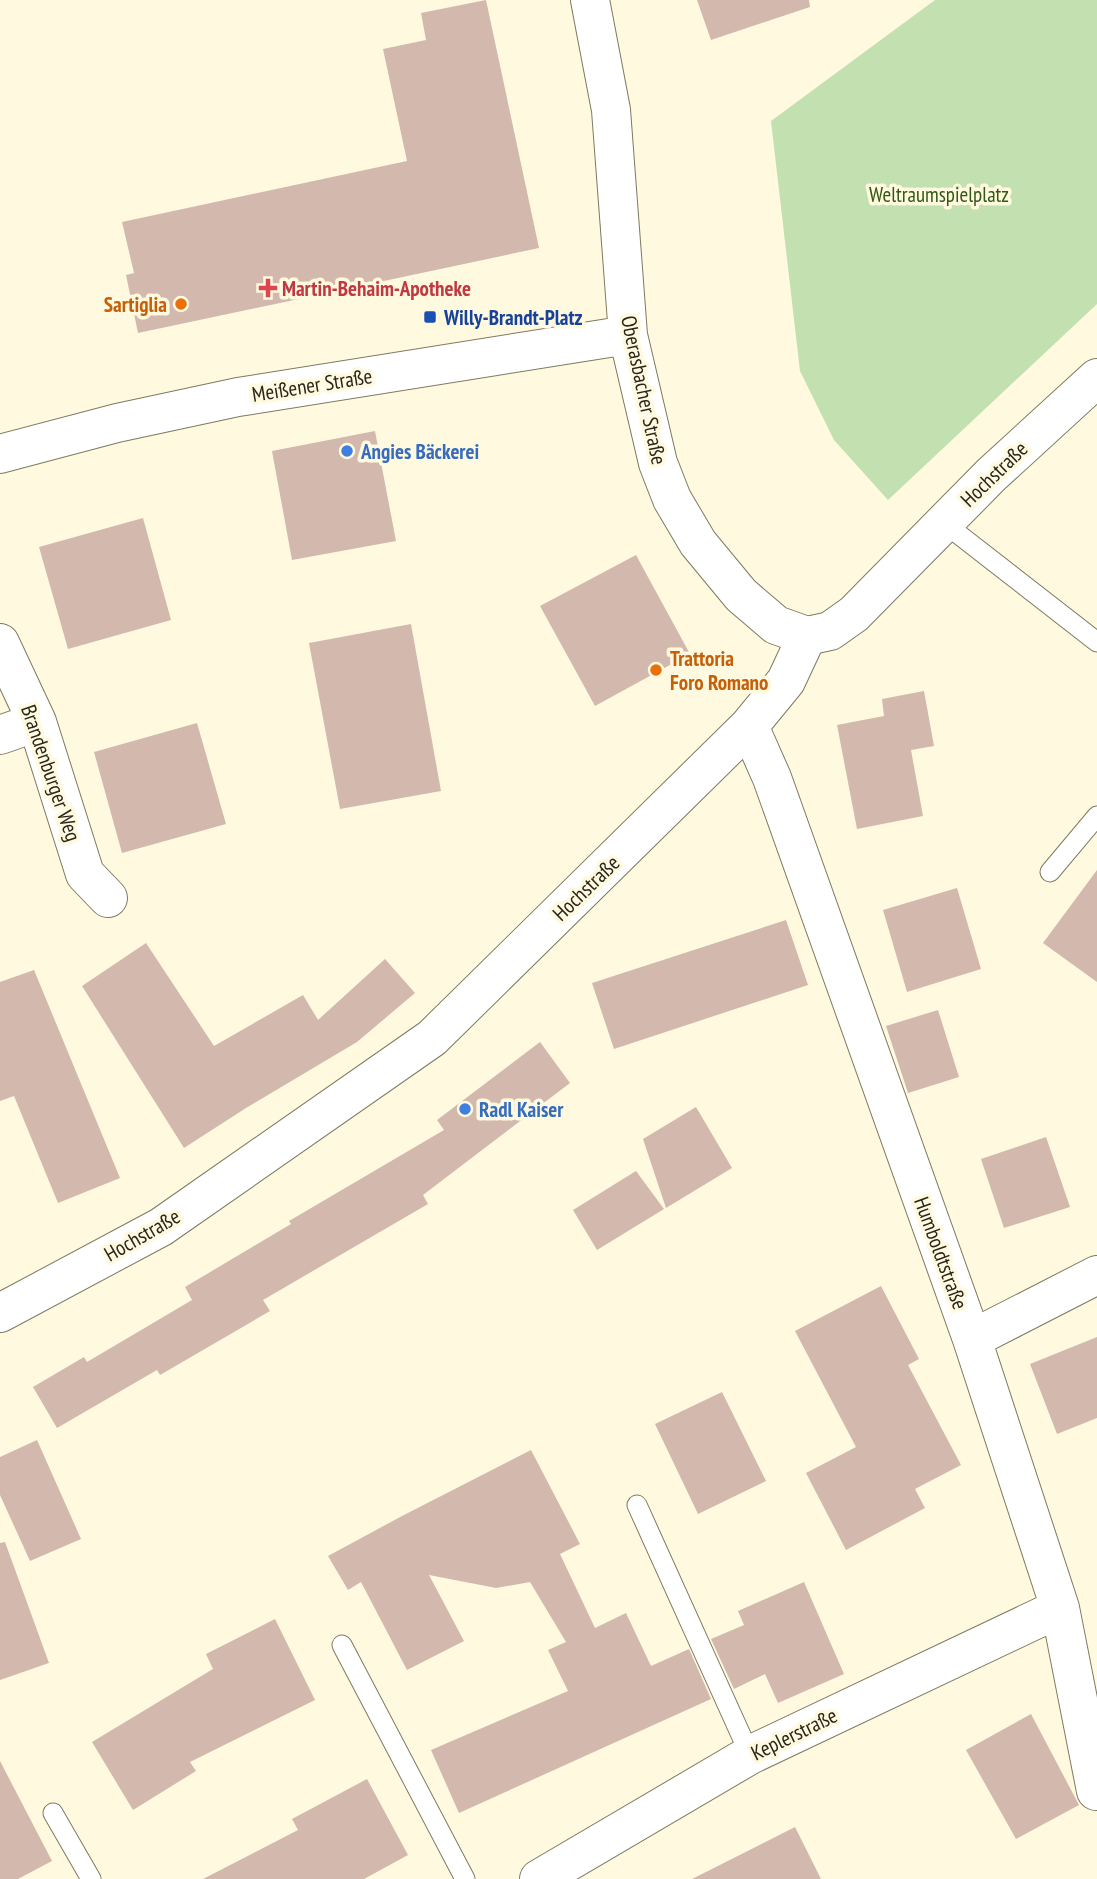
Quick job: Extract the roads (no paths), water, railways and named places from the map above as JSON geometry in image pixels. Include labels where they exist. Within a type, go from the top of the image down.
[{"type":"street","name":"Oberasbacher Straße","points":[[590,0],[611,110],[628,335],[658,463],[672,499],[698,543],[741,595],[776,625],[807,636]]},
{"type":"street","name":"Meißener Straße","points":[[0,454],[117,423],[238,397],[628,335]]},
{"type":"street","name":"Hochstraße","points":[[0,1313],[161,1227],[432,1038],[749,726],[786,681],[807,636],[830,631],[853,614],[991,475],[1097,378]]},
{"type":"street","name":"Brandenburger Weg","points":[[0,643],[37,722],[85,874],[108,898]]},
{"type":"street","points":[[0,734],[37,722]]},
{"type":"street","name":"Humboldtstraße","points":[[749,726],[777,791],[972,1339],[1060,1608],[1096,1791]]},
{"type":"street","points":[[972,1339],[1097,1275]]},
{"type":"street","name":"Keplerstraße","points":[[539,1879],[750,1755],[1060,1608]]},
{"type":"lane","points":[[944,523],[1097,642]]},
{"type":"lane","points":[[1050,872],[1097,816]]},
{"type":"lane","points":[[637,1505],[750,1755]]},
{"type":"lane","points":[[342,1645],[465,1879]]},
{"type":"lane","points":[[53,1813],[91,1879]]},
{"type":"place","name":"Martin-Behaim-Apotheke","points":[[268,288]]},
{"type":"place","name":"Sartiglia","points":[[181,304]]},
{"type":"place","name":"Willy-Brandt-Platz","points":[[430,317]]},
{"type":"place","name":"Angies Bäckerei","points":[[347,451]]},
{"type":"place","name":"Trattoria Foro Romano","points":[[656,670]]},
{"type":"place","name":"Radl Kaiser","points":[[465,1109]]},
{"type":"park label","name":"Weltraumspielplatz","points":[[939,194]]}]
